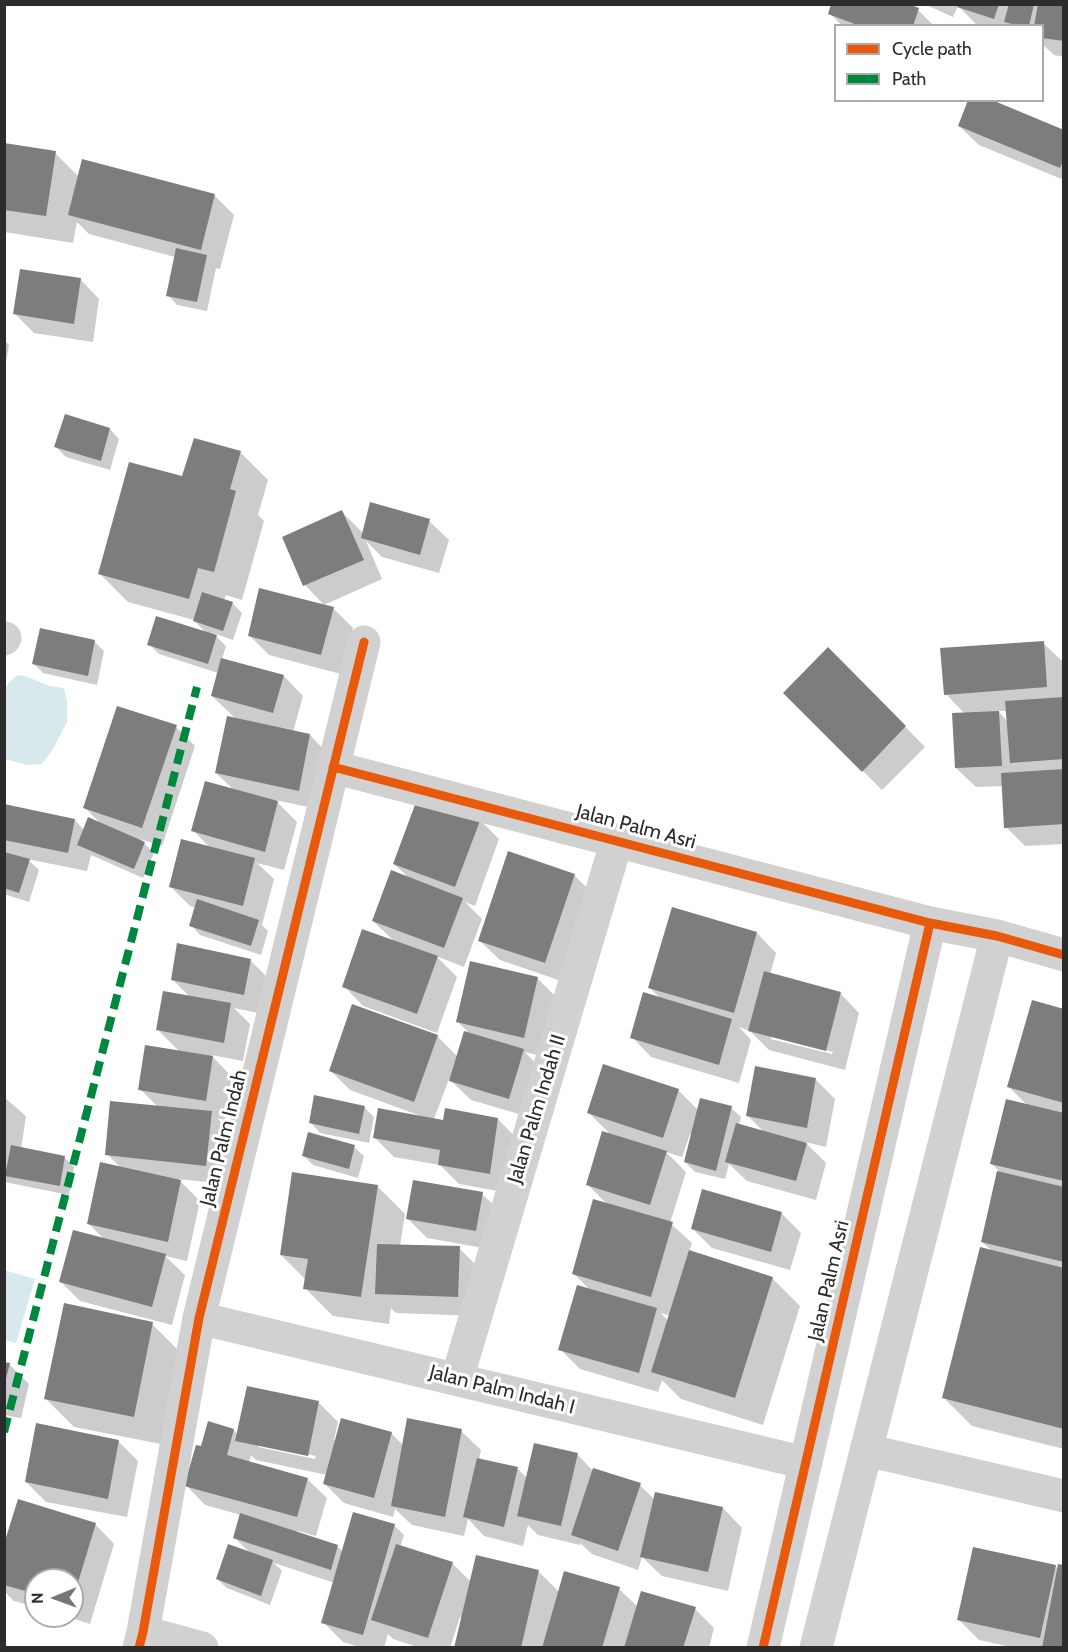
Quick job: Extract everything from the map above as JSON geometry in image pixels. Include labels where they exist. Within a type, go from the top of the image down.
[{"type":"street","name":"Jalan Palm Indah","points":[[141,1640],[199,1318],[364,642]]},
{"type":"street","name":"Jalan Palm Asri","points":[[333,767],[930,923],[997,936],[1064,955]]},
{"type":"street","name":"Jalan Palm Indah II","points":[[458,1379],[617,840]]},
{"type":"street","name":"Jalan Palm Asri","points":[[763,1647],[930,923]]},
{"type":"street","points":[[816,1647],[997,936]]},
{"type":"street","name":"Jalan Palm Indah I","points":[[199,1318],[806,1463]]},
{"type":"street","points":[[866,1450],[1064,1496]]},
{"type":"street","points":[[141,1640],[202,1647]]},
{"type":"shaded area","points":[[18,675],[50,686],[64,688],[67,701],[67,722],[42,764],[27,765],[5,759],[5,689]]},
{"type":"shaded area","points":[[4,1270],[35,1279],[16,1343],[5,1340]]},
{"type":"building","points":[[831,4],[909,4],[919,8],[914,24],[855,24],[828,14]]},
{"type":"building","points":[[958,4],[999,4],[994,19],[957,7]]},
{"type":"building","points":[[1009,4],[1034,4],[1029,24],[1004,22]]},
{"type":"building","points":[[1038,4],[1064,4],[1064,41],[1044,38],[1044,24],[1034,24]]},
{"type":"building","points":[[967,102],[997,102],[1064,130],[1064,158],[1060,168],[958,126]]},
{"type":"building","points":[[4,143],[56,151],[46,216],[4,210]]},
{"type":"building","points":[[82,159],[215,194],[201,250],[68,215]]},
{"type":"building","points":[[176,248],[207,255],[197,302],[166,296]]},
{"type":"building","points":[[20,269],[81,278],[74,324],[13,314]]},
{"type":"building","points":[[65,414],[110,428],[101,461],[54,447]]},
{"type":"building","points":[[194,438],[241,451],[230,489],[236,491],[214,572],[198,568],[189,599],[98,574],[129,462],[182,476]]},
{"type":"building","points":[[370,502],[430,519],[420,555],[361,538]]},
{"type":"building","points":[[342,510],[364,560],[303,586],[282,537]]},
{"type":"building","points":[[259,588],[334,607],[321,655],[248,636]]},
{"type":"building","points":[[202,592],[233,602],[223,631],[193,621]]},
{"type":"building","points":[[156,616],[217,635],[208,664],[147,645]]},
{"type":"building","points":[[40,628],[95,640],[88,676],[32,664]]},
{"type":"building","points":[[1044,641],[1047,687],[944,695],[940,648]]},
{"type":"building","points":[[828,647],[906,726],[862,772],[783,693]]},
{"type":"building","points":[[221,658],[284,675],[273,713],[211,696]]},
{"type":"building","points":[[1064,697],[1064,759],[1010,763],[1005,701]]},
{"type":"building","points":[[117,706],[177,725],[142,828],[83,808]]},
{"type":"building","points":[[999,711],[1002,766],[955,768],[952,713]]},
{"type":"building","points":[[227,716],[310,734],[299,791],[215,773]]},
{"type":"building","points":[[1064,769],[1064,824],[1004,828],[1001,773]]},
{"type":"building","points":[[205,781],[278,801],[265,852],[191,831]]},
{"type":"building","points":[[419,794],[481,818],[455,887],[393,864]]},
{"type":"building","points":[[4,804],[75,819],[68,853],[4,840]]},
{"type":"building","points":[[88,817],[145,842],[134,869],[77,845]]},
{"type":"building","points":[[181,839],[255,858],[243,906],[169,887]]},
{"type":"building","points":[[508,851],[575,874],[545,963],[478,941]]},
{"type":"building","points":[[4,852],[30,859],[19,893],[4,888]]},
{"type":"building","points":[[391,870],[463,898],[444,948],[372,921]]},
{"type":"building","points":[[197,899],[259,920],[251,946],[189,926]]},
{"type":"building","points":[[672,907],[757,932],[734,1013],[648,988]]},
{"type":"building","points":[[362,929],[438,956],[417,1014],[342,987]]},
{"type":"building","points":[[177,943],[251,959],[244,995],[171,980]]},
{"type":"building","points":[[470,961],[538,977],[524,1038],[456,1022]]},
{"type":"building","points":[[764,971],[841,992],[826,1051],[748,1031]]},
{"type":"building","points":[[163,991],[231,1003],[224,1043],[156,1030]]},
{"type":"building","points":[[643,992],[732,1019],[719,1065],[630,1038]]},
{"type":"building","points":[[1032,1000],[1064,1009],[1064,1103],[1007,1087]]},
{"type":"building","points":[[352,1004],[438,1035],[414,1102],[329,1071]]},
{"type":"building","points":[[464,1031],[524,1049],[509,1099],[449,1081]]},
{"type":"building","points":[[145,1045],[213,1056],[206,1101],[138,1090]]},
{"type":"building","points":[[603,1064],[679,1089],[663,1138],[587,1113]]},
{"type":"building","points":[[755,1066],[816,1078],[807,1128],[746,1116]]},
{"type":"building","points":[[314,1095],[365,1106],[359,1134],[309,1123]]},
{"type":"building","points":[[700,1098],[732,1106],[716,1171],[684,1162]]},
{"type":"building","points":[[1006,1099],[1064,1113],[1064,1181],[990,1164]]},
{"type":"building","points":[[110,1101],[212,1111],[206,1166],[105,1155]]},
{"type":"building","points":[[378,1108],[443,1120],[445,1108],[498,1118],[490,1174],[438,1165],[440,1150],[373,1138]]},
{"type":"building","points":[[736,1123],[807,1143],[796,1181],[725,1162]]},
{"type":"building","points":[[602,1131],[667,1151],[650,1205],[586,1185]]},
{"type":"building","points":[[308,1132],[355,1145],[349,1169],[302,1156]]},
{"type":"building","points":[[11,1145],[65,1156],[60,1186],[5,1176]]},
{"type":"building","points":[[100,1162],[181,1180],[168,1242],[87,1224]]},
{"type":"building","points":[[997,1171],[1064,1187],[1064,1262],[981,1242]]},
{"type":"building","points":[[292,1172],[378,1185],[361,1297],[303,1289],[308,1259],[280,1255]]},
{"type":"building","points":[[413,1180],[483,1192],[476,1231],[406,1219]]},
{"type":"building","points":[[702,1189],[782,1212],[771,1252],[691,1229]]},
{"type":"building","points":[[593,1199],[673,1222],[651,1297],[572,1274]]},
{"type":"building","points":[[73,1230],[166,1254],[152,1307],[59,1282]]},
{"type":"building","points":[[377,1244],[460,1246],[458,1297],[375,1294]]},
{"type":"building","points":[[980,1247],[1064,1268],[1064,1429],[942,1398]]},
{"type":"building","points":[[689,1250],[773,1277],[735,1398],[651,1372]]},
{"type":"building","points":[[577,1285],[657,1308],[639,1373],[558,1350]]},
{"type":"building","points":[[64,1303],[153,1322],[134,1417],[44,1399]]},
{"type":"building","points":[[4,1362],[10,1363],[5,1383],[4,1383]]},
{"type":"building","points":[[247,1386],[319,1401],[308,1456],[235,1441]]},
{"type":"building","points":[[341,1418],[392,1432],[374,1498],[323,1484]]},
{"type":"building","points":[[407,1418],[462,1429],[445,1517],[391,1506]]},
{"type":"building","points":[[208,1421],[234,1429],[227,1455],[308,1478],[297,1517],[184,1486],[196,1445],[201,1446]]},
{"type":"building","points":[[36,1423],[119,1440],[108,1499],[25,1482]]},
{"type":"building","points":[[534,1443],[578,1453],[561,1526],[517,1516]]},
{"type":"building","points":[[477,1458],[518,1467],[504,1527],[463,1517]]},
{"type":"building","points":[[593,1468],[641,1483],[618,1551],[571,1535]]},
{"type":"building","points":[[655,1492],[723,1507],[708,1572],[640,1557]]},
{"type":"building","points":[[18,1499],[96,1523],[82,1568],[24,1568],[24,1591],[4,1585],[4,1544]]},
{"type":"building","points":[[353,1512],[395,1524],[363,1635],[321,1623]]},
{"type":"building","points":[[240,1513],[338,1545],[331,1570],[233,1538]]},
{"type":"building","points":[[228,1544],[273,1560],[261,1596],[216,1579]]},
{"type":"building","points":[[396,1544],[453,1562],[428,1638],[371,1620]]},
{"type":"building","points":[[973,1547],[1056,1565],[1040,1638],[957,1620]]},
{"type":"building","points":[[476,1555],[539,1570],[521,1648],[454,1648]]},
{"type":"building","points":[[1058,1564],[1064,1565],[1064,1648],[1042,1648]]},
{"type":"building","points":[[564,1571],[620,1587],[602,1648],[542,1648]]},
{"type":"building","points":[[641,1591],[696,1607],[683,1648],[624,1648]]},
{"type":"marked path","points":[[4,1432],[197,687]]},
{"type":"cycle path","points":[[139,1648],[199,1318],[364,642]]},
{"type":"cycle path","points":[[333,767],[930,923],[997,936],[1064,955]]},
{"type":"cycle path","points":[[763,1648],[930,923]]}]
